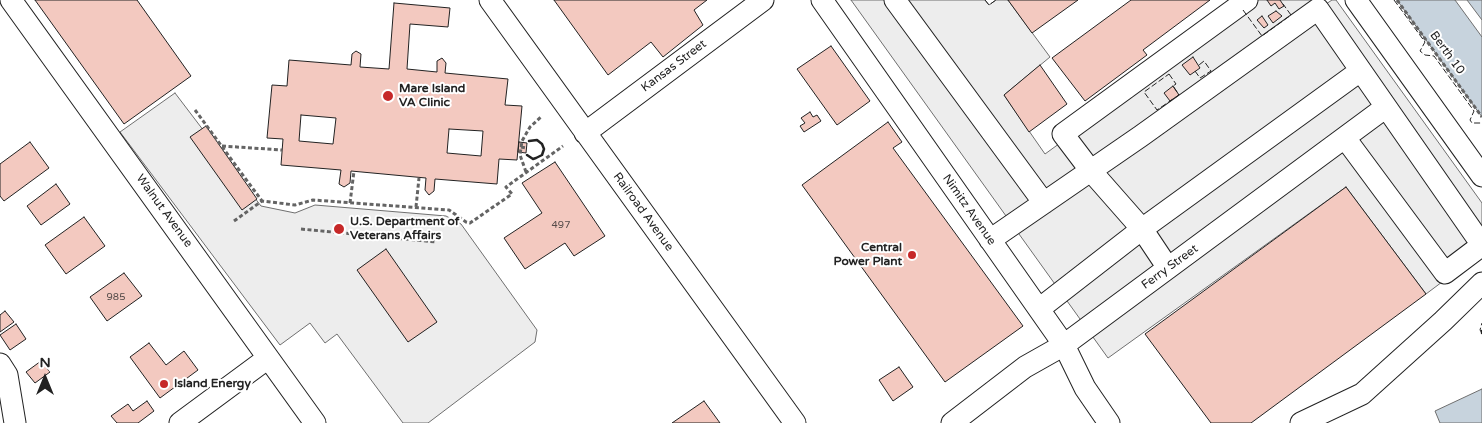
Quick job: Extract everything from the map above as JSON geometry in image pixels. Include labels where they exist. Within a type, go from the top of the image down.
[{"type":"street","name":"Walnut Avenue","points":[[11,0],[315,423]]},
{"type":"street","name":"Railroad Avenue","points":[[490,0],[795,423]]},
{"type":"street","name":"Kansas Street","points":[[585,133],[764,0]]},
{"type":"street","name":"Nimitz Avenue","points":[[822,0],[1064,345],[1085,388],[1109,423]]},
{"type":"street","points":[[894,0],[1044,203]]},
{"type":"street","points":[[1168,268],[1142,229],[1091,171],[1064,134],[1247,0]]},
{"type":"street","points":[[1356,0],[1482,176]]},
{"type":"street","points":[[990,240],[1091,171],[1318,9],[1482,245],[1445,273],[1345,138]]},
{"type":"street","points":[[1039,309],[1142,229],[1360,71]]},
{"type":"street","name":"Ferry Street","points":[[952,423],[1025,367],[1064,345],[1386,108]]},
{"type":"street","points":[[1301,423],[1362,394],[1443,321],[1482,282]]},
{"type":"street","points":[[180,423],[268,358]]},
{"type":"street","points":[[0,364],[7,375],[16,423]]},
{"type":"path","name":"Berth 10","points":[[1397,0],[1482,117]]},
{"type":"path","points":[[195,110],[262,201],[295,206],[313,200],[449,210],[470,223],[512,194],[506,187],[563,146]]},
{"type":"path","points":[[526,172],[520,155],[524,136],[530,127],[542,116]]},
{"type":"path","points":[[221,146],[282,150]]},
{"type":"path","points":[[521,147],[526,148]]},
{"type":"path","points":[[350,203],[354,171]]},
{"type":"path","points":[[416,207],[419,178]]},
{"type":"path","points":[[234,222],[262,201]]},
{"type":"path","points":[[301,229],[436,242]]},
{"type":"shaded area","points":[[851,0],[985,0],[989,5],[996,0],[1008,0],[1050,57],[1004,95],[1045,154],[1257,0],[1324,0],[1326,4],[1336,0],[1482,203],[1482,252],[1426,294],[1346,187],[1108,358]]},
{"type":"shaded area","points":[[1397,0],[1482,0],[1482,117]]},
{"type":"shaded area","points":[[175,93],[261,206],[295,213],[315,205],[446,216],[461,224],[537,330],[535,342],[428,423],[403,423],[337,334],[325,343],[310,323],[280,345],[120,132]]},
{"type":"shaded area","points":[[1482,389],[1482,423],[1440,423],[1435,411]]},
{"type":"pier","points":[[1455,0],[1467,0],[1482,20],[1482,37]]},
{"type":"building","points":[[35,0],[137,0],[191,76],[124,124]]},
{"type":"building","points":[[554,0],[707,0],[694,10],[703,25],[663,57],[651,42],[608,75]]},
{"type":"building","points":[[1008,0],[1078,0],[1032,33]]},
{"type":"building","points":[[1131,0],[1210,0],[1143,50],[1147,55],[1085,101],[1052,58]]},
{"type":"building","points":[[1267,0],[1280,0],[1284,6],[1279,9],[1275,3],[1271,6]]},
{"type":"building","name":"Mare Island VA Clinic","points":[[394,3],[450,8],[448,27],[410,24],[407,69],[437,72],[437,61],[442,58],[446,63],[445,73],[508,79],[505,105],[522,106],[517,160],[499,159],[497,184],[435,179],[434,191],[429,195],[425,190],[426,178],[351,171],[350,183],[344,187],[339,184],[341,170],[281,165],[283,139],[267,138],[272,85],[287,86],[289,60],[351,65],[352,54],[356,51],[361,54],[360,67],[389,69]],"holes":[[[301,115],[336,118],[333,144],[299,141]],[[449,129],[483,131],[481,156],[447,153]]]},
{"type":"building","points":[[1276,11],[1282,16],[1273,23],[1268,16]]},
{"type":"building","points":[[1262,16],[1268,25],[1264,28],[1257,20]]},
{"type":"building","points":[[831,46],[870,101],[837,125],[797,69]]},
{"type":"building","points":[[1193,57],[1200,68],[1190,75],[1182,65]]},
{"type":"building","points":[[1040,65],[1067,104],[1029,132],[1004,95]]},
{"type":"building","points":[[1173,86],[1179,95],[1170,101],[1164,93]]},
{"type":"building","points":[[810,112],[813,117],[817,115],[821,121],[804,132],[800,126],[805,123],[801,118]]},
{"type":"building","name":"Central Power Plant","points":[[888,122],[902,142],[893,148],[1023,326],[945,382],[802,185]]},
{"type":"building","points":[[206,126],[257,199],[242,210],[190,137]]},
{"type":"building","points":[[30,142],[49,168],[4,201],[0,196],[0,164]]},
{"type":"building","points":[[519,142],[527,143],[526,153],[518,152]]},
{"type":"building","points":[[555,162],[605,236],[574,256],[565,243],[525,269],[504,238],[542,213],[522,183]]},
{"type":"building","points":[[56,184],[70,204],[41,225],[27,206]]},
{"type":"building","points":[[1346,187],[1426,294],[1251,423],[1211,423],[1145,334]]},
{"type":"building","points":[[84,217],[105,246],[66,274],[45,245]]},
{"type":"building","points":[[386,249],[437,322],[408,342],[357,270]]},
{"type":"building","points":[[124,273],[142,296],[107,321],[90,297]]},
{"type":"building","points":[[5,311],[14,322],[0,332],[0,315]]},
{"type":"building","points":[[16,324],[26,339],[10,350],[0,335]]},
{"type":"building","name":"Island Energy","points":[[149,343],[166,365],[184,351],[198,370],[160,398],[130,357]]},
{"type":"building","points":[[41,361],[50,372],[35,383],[26,372]]},
{"type":"building","points":[[899,367],[913,387],[893,401],[879,380]]},
{"type":"building","points":[[147,401],[154,411],[138,423],[117,423],[111,416],[128,404],[133,411]]},
{"type":"building","points":[[704,401],[720,423],[672,423]]},
{"type":"fence","points":[[985,0],[989,5],[996,0]]},
{"type":"fence","points":[[1394,0],[1425,42],[1420,51],[1425,55],[1434,56],[1474,111],[1470,120],[1472,123],[1482,123]]},
{"type":"fence","points":[[1243,10],[1262,36],[1291,15],[1283,4]]},
{"type":"fence","points":[[1195,71],[1200,78],[1211,71],[1204,61],[1199,65]]},
{"type":"fence","points":[[1169,74],[1176,84],[1173,86],[1179,95],[1157,110],[1144,92],[1169,74]]},
{"type":"fence","points":[[1482,323],[1480,330],[1482,333]]},
{"type":"wall","points":[[527,155],[533,159],[536,158],[542,155],[544,149],[537,140],[529,141]]},
{"type":"place","name":"Mare Island VA Clinic","points":[[388,96]]},
{"type":"place","name":"U.S. Department of Veterans Affairs","points":[[339,229]]},
{"type":"place","name":"Central Power Plant","points":[[912,255]]},
{"type":"place","name":"Island Energy","points":[[164,384]]}]
